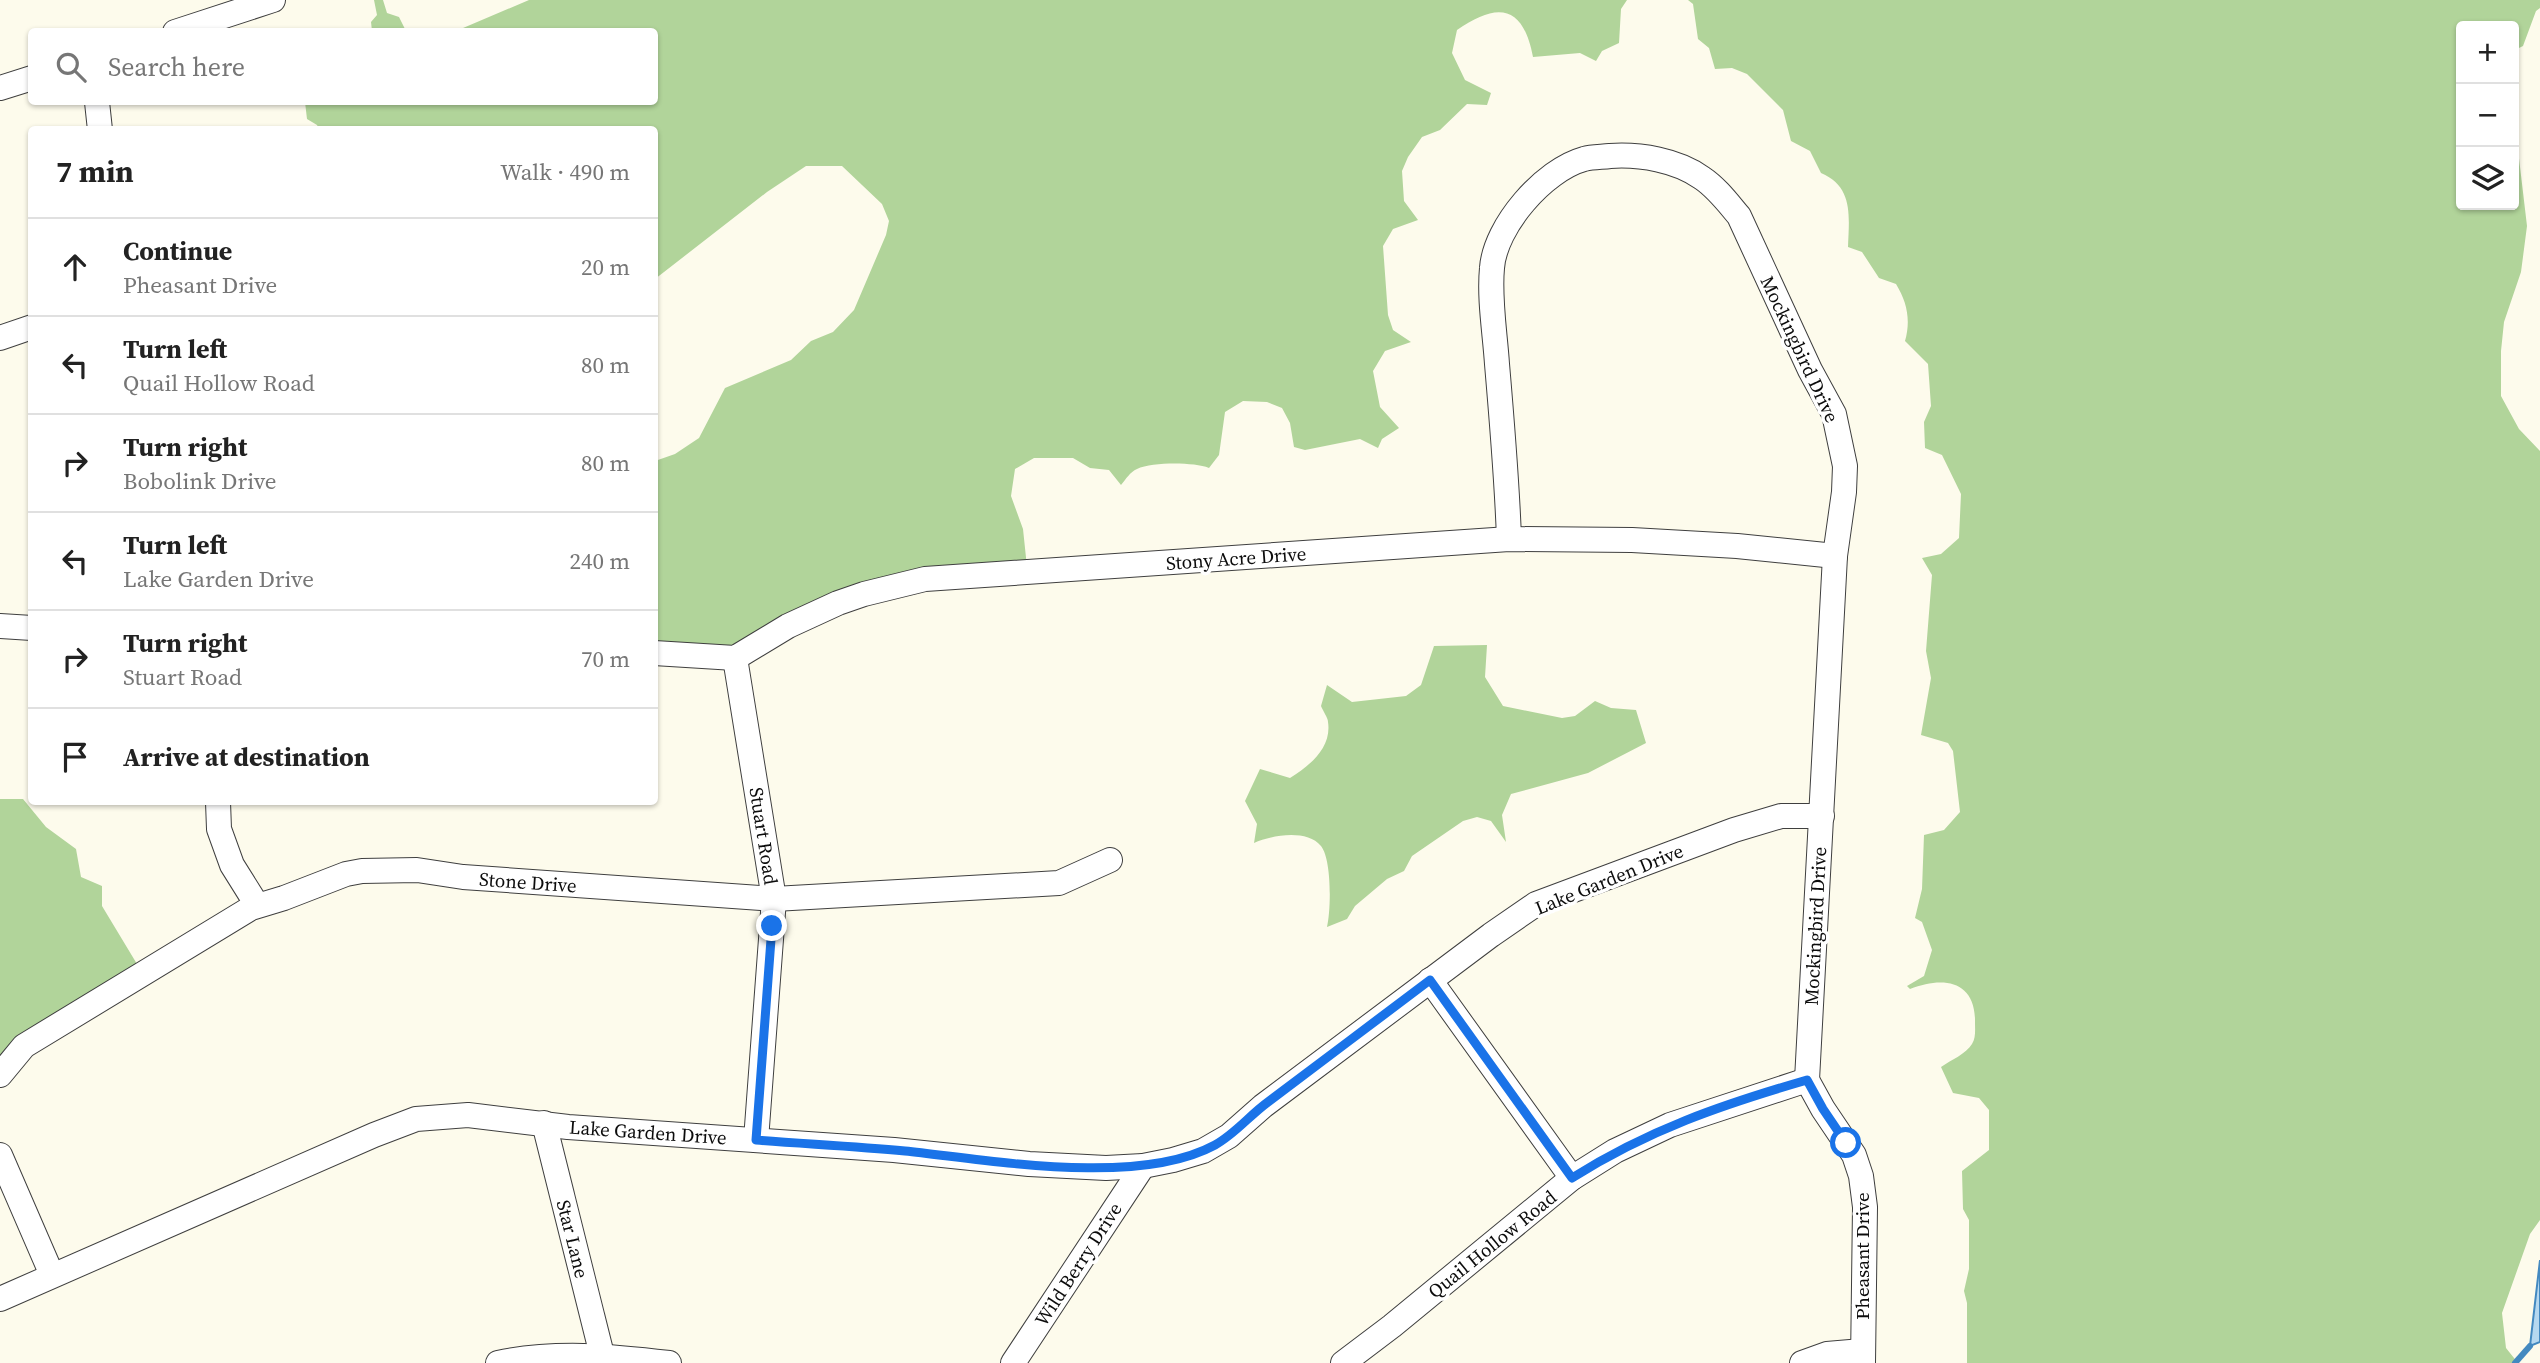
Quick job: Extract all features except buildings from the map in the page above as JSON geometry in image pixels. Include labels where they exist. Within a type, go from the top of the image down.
[{"type":"street","points":[[187,28],[274,0]]},
{"type":"street","points":[[0,88],[28,79]]},
{"type":"street","points":[[97,105],[100,126]]},
{"type":"street","name":"Mockingbird Drive","points":[[1509,539],[1492,302],[1492,266],[1504,232],[1525,199],[1551,176],[1583,159],[1613,156],[1647,158],[1678,166],[1702,178],[1739,216],[1810,370],[1834,414],[1845,466],[1835,556],[1807,1080]]},
{"type":"street","points":[[0,338],[28,328]]},
{"type":"street","name":"Stony Acre Drive","points":[[735,658],[788,626],[838,603],[925,579],[1509,539],[1632,540],[1737,546],[1835,556]]},
{"type":"street","points":[[0,626],[28,628]]},
{"type":"street","points":[[658,653],[735,658]]},
{"type":"street","name":"Stuart Road","points":[[735,658],[774,899],[756,1140]]},
{"type":"street","points":[[218,805],[219,829],[232,865],[257,905]]},
{"type":"street","name":"Lake Garden Drive","points":[[0,1299],[415,1119],[468,1115],[568,1127],[894,1150],[1029,1164],[1106,1168],[1143,1166],[1174,1160],[1216,1145],[1263,1106],[1430,980],[1536,904],[1734,830],[1781,816],[1822,816]]},
{"type":"street","name":"Stone Drive","points":[[0,1075],[23,1046],[257,905],[284,898],[346,874],[416,870],[463,877],[774,899],[1059,883],[1110,860]]},
{"type":"street","points":[[1430,980],[1572,1178]]},
{"type":"street","name":"Quail Hollow Road","points":[[1343,1363],[1572,1178],[1615,1151],[1670,1125],[1807,1080]]},
{"type":"street","name":"Pheasant Drive","points":[[1807,1080],[1853,1156],[1861,1176],[1865,1207],[1863,1357]]},
{"type":"street","name":"Star Lane","points":[[544,1123],[602,1355]]},
{"type":"street","points":[[0,1155],[52,1275]]},
{"type":"street","name":"Wild Berry Drive","points":[[1013,1363],[1143,1166]]},
{"type":"street","points":[[1802,1363],[1827,1354],[1863,1357]]},
{"type":"street","points":[[498,1363],[529,1357],[602,1355],[669,1363]]},
{"type":"green space","points":[[374,0],[383,0],[387,13],[399,17],[404,28],[372,28],[371,22],[377,15]]},
{"type":"green space","points":[[529,0],[1627,0],[1621,9],[1619,43],[1602,51],[1596,61],[1580,53],[1533,57],[1523,26],[1506,13],[1484,15],[1457,30],[1452,53],[1465,80],[1491,93],[1487,105],[1467,104],[1440,130],[1422,137],[1402,171],[1404,201],[1418,220],[1393,229],[1383,246],[1388,315],[1393,330],[1411,342],[1385,351],[1373,371],[1380,407],[1399,428],[1382,439],[1378,448],[1360,439],[1305,450],[1294,447],[1290,423],[1282,408],[1267,402],[1243,401],[1225,412],[1219,455],[1209,468],[1193,465],[1153,465],[1132,472],[1121,485],[1109,470],[1090,468],[1073,458],[1034,458],[1015,469],[1011,496],[1023,529],[1027,567],[919,579],[733,658],[658,653],[658,460],[675,454],[699,438],[725,388],[791,360],[811,341],[833,332],[854,310],[886,235],[889,221],[882,204],[842,166],[806,166],[767,192],[658,277],[658,126],[318,126],[307,119],[305,105],[658,105],[658,28],[463,28]]},
{"type":"green space","points":[[1688,0],[2540,0],[2540,8],[2536,11],[2523,46],[2519,48],[2519,21],[2456,21],[2456,210],[2519,210],[2519,158],[2527,226],[2521,272],[2504,322],[2501,396],[2519,429],[2540,451],[2540,1220],[2530,1234],[2502,1313],[2506,1348],[2518,1363],[1967,1363],[1967,1303],[1964,1291],[1969,1269],[1969,1220],[1963,1209],[1962,1171],[1989,1150],[1989,1110],[1979,1098],[1953,1093],[1941,1067],[1972,1044],[1975,1034],[1974,1009],[1964,990],[1955,985],[1934,983],[1910,989],[1907,986],[1924,976],[1932,950],[1922,922],[1915,918],[1922,889],[1924,835],[1944,830],[1960,812],[1953,751],[1948,743],[1921,735],[1931,678],[1926,651],[1932,575],[1922,558],[1941,554],[1959,538],[1961,494],[1942,455],[1925,448],[1924,422],[1931,406],[1928,364],[1905,341],[1908,318],[1900,291],[1896,284],[1879,278],[1862,252],[1848,247],[1849,214],[1844,195],[1832,179],[1821,173],[1810,151],[1791,141],[1783,110],[1747,74],[1732,68],[1715,69],[1709,48],[1698,39],[1693,4]]},
{"type":"green space","points":[[1487,645],[1485,677],[1503,706],[1562,718],[1575,716],[1595,701],[1611,708],[1636,710],[1646,743],[1588,773],[1511,794],[1502,815],[1506,842],[1491,821],[1477,817],[1463,821],[1412,856],[1404,871],[1387,879],[1355,906],[1347,919],[1327,927],[1329,873],[1321,846],[1298,835],[1279,836],[1254,843],[1257,824],[1245,801],[1260,769],[1290,778],[1318,755],[1328,731],[1328,720],[1321,706],[1327,685],[1352,702],[1406,696],[1421,685],[1434,646]]},
{"type":"green space","points":[[0,799],[23,799],[46,827],[76,849],[81,877],[102,886],[102,906],[140,969],[9,1060],[0,1055]]},
{"type":"water","points":[[2540,1260],[2540,1342],[2530,1346]]},
{"type":"waterway","points":[[2515,1363],[2530,1346]]},
{"type":"route","points":[[772,926],[756,1140],[894,1150],[1029,1164],[1106,1168],[1143,1166],[1174,1160],[1203,1151],[1229,1136],[1263,1106],[1430,980],[1572,1178],[1615,1151],[1670,1125],[1807,1080],[1846,1143]]}]
